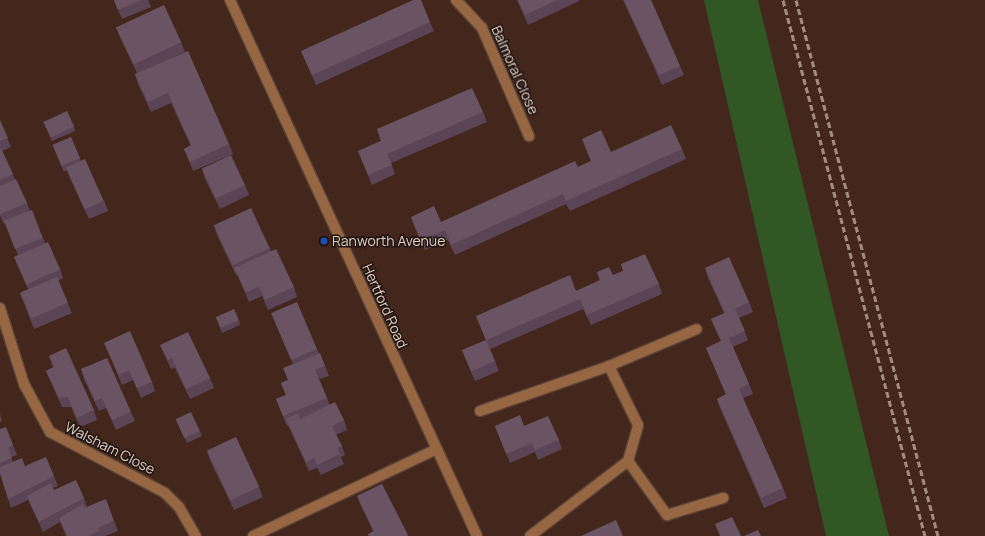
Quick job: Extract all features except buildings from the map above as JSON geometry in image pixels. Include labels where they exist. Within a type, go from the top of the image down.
[{"type":"street","name":"Hertford Road","points":[[230,0],[435,450],[477,536]]},
{"type":"street","name":"Balmoral Close","points":[[456,0],[482,28],[529,136]]},
{"type":"street","name":"Walsham Close","points":[[0,308],[24,384],[50,432],[165,493],[179,507],[196,536]]},
{"type":"street","points":[[480,411],[610,366],[696,329]]},
{"type":"street","points":[[530,536],[628,461],[638,425],[610,366]]},
{"type":"street","points":[[252,536],[435,450]]},
{"type":"street","points":[[628,461],[667,515],[723,498]]},
{"type":"green space","points":[[704,0],[758,0],[889,536],[826,536]]},
{"type":"railway","points":[[783,0],[925,536]]},
{"type":"railway","points":[[796,0],[938,536]]},
{"type":"place","name":"Ranworth Avenue","points":[[324,241]]}]
